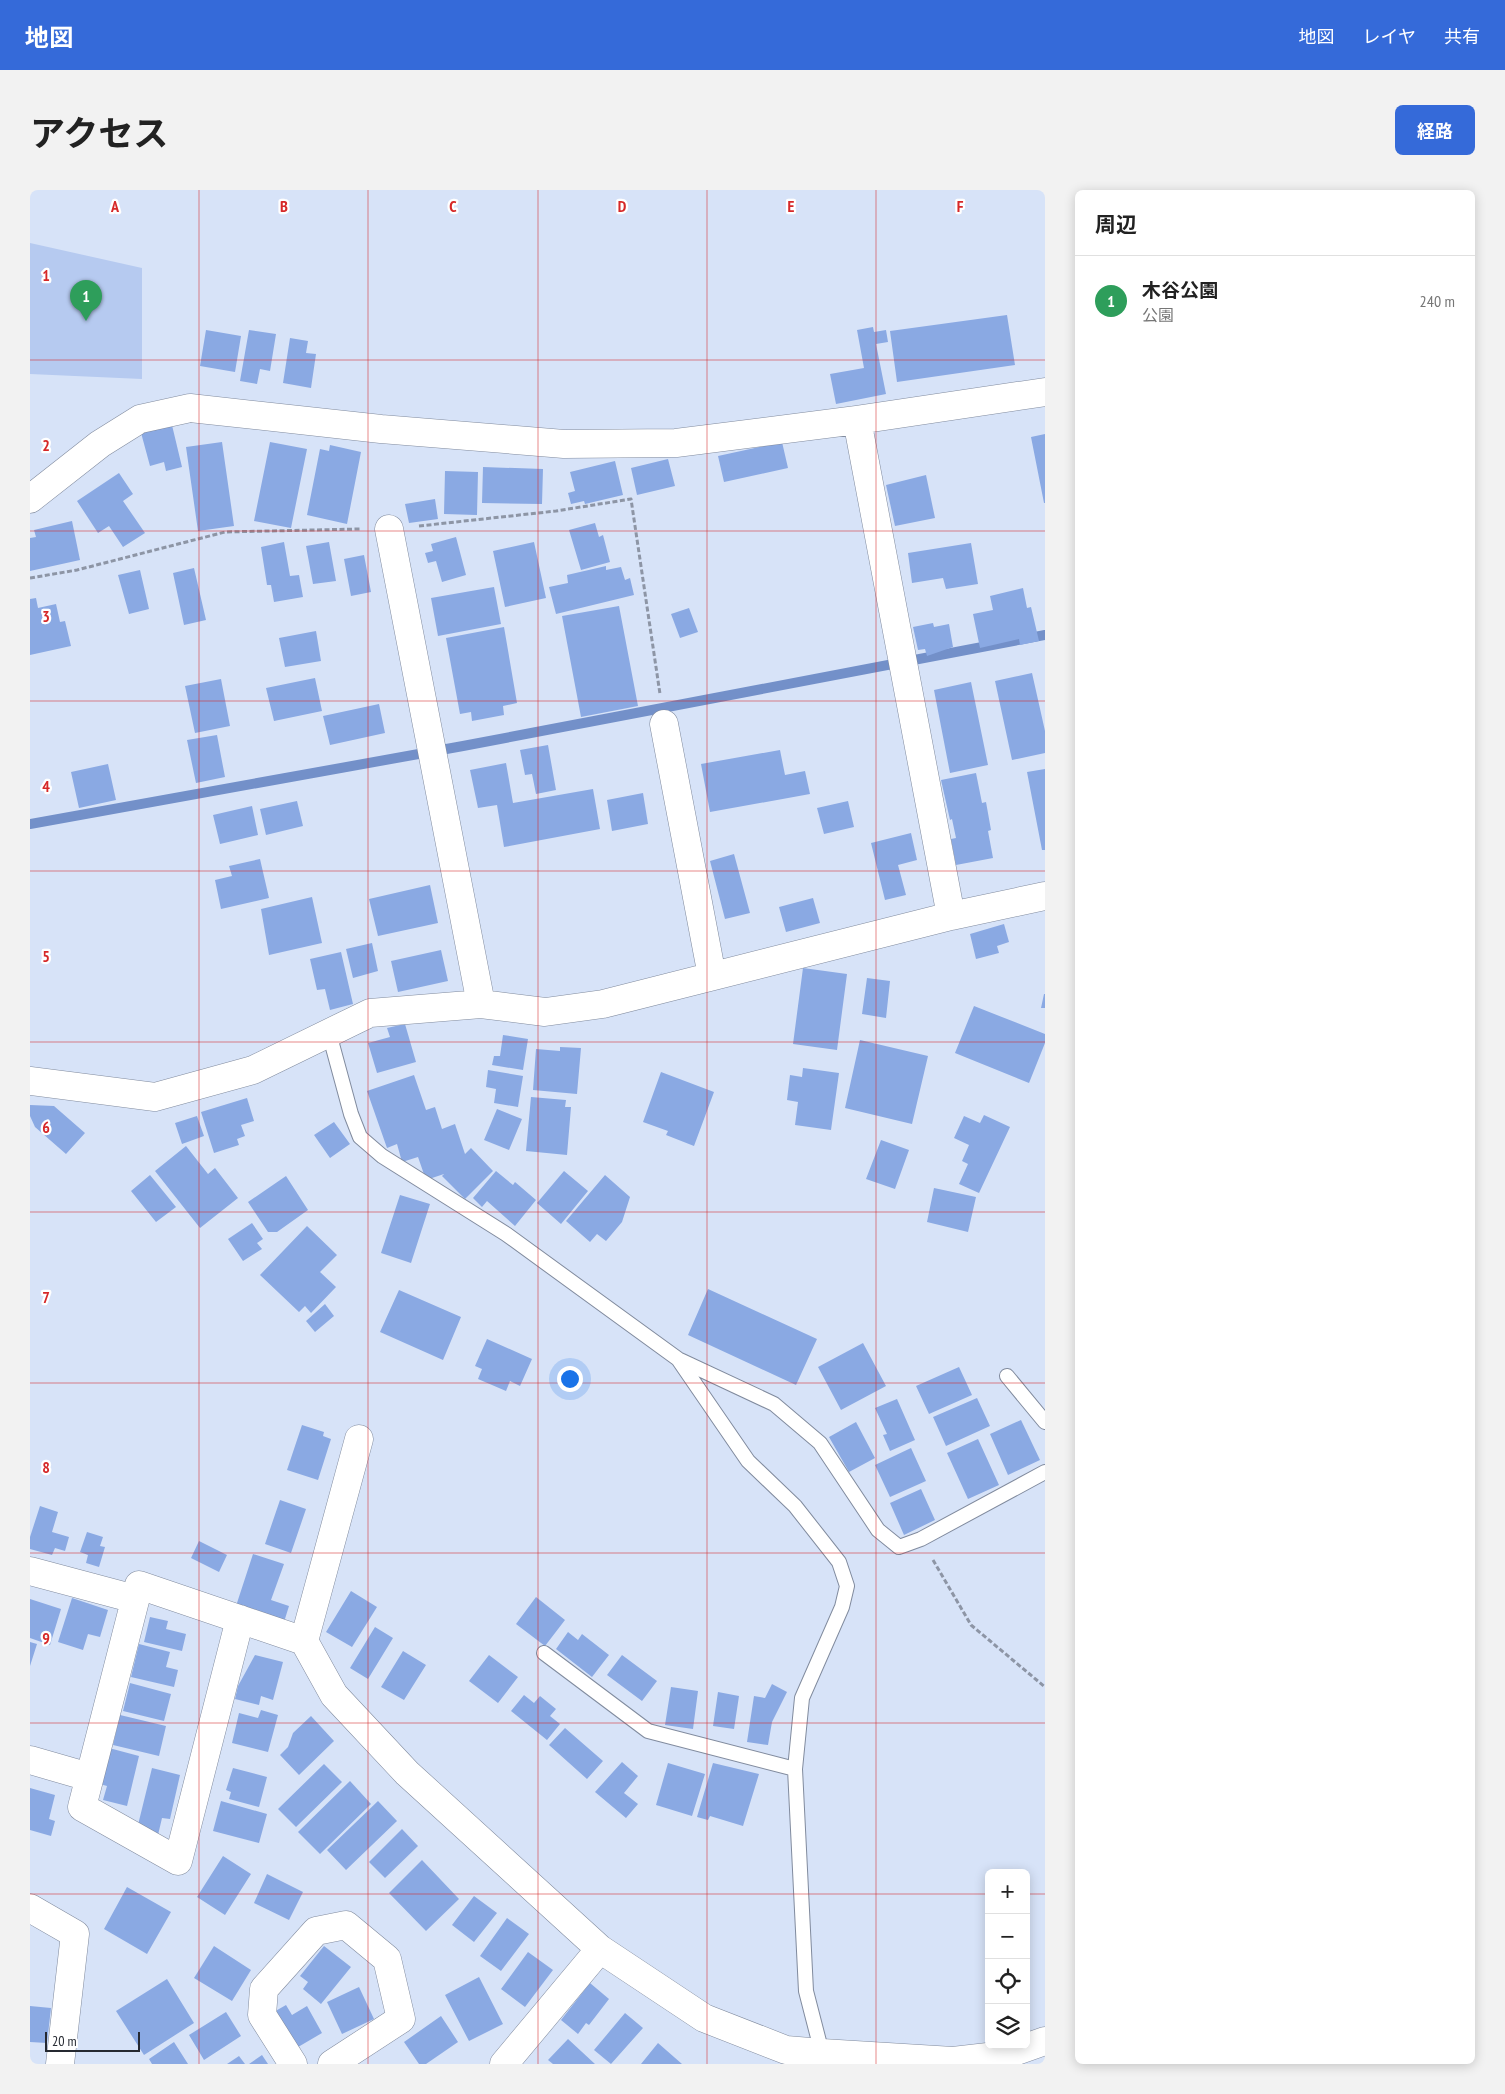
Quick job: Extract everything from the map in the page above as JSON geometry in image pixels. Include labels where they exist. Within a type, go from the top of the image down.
[{"type":"street","points":[[30,499],[100,444],[140,419],[190,408],[381,429],[564,444],[676,443],[857,420],[1045,392]]},
{"type":"street","points":[[857,420],[951,916]]},
{"type":"street","points":[[389,529],[481,1004]]},
{"type":"street","points":[[664,724],[712,976]]},
{"type":"street","points":[[30,1081],[155,1097],[253,1070],[370,1013],[481,1004],[546,1012],[603,1004],[951,916],[1045,896]]},
{"type":"street","points":[[304,1640],[359,1440]]},
{"type":"street","points":[[30,1571],[135,1599]]},
{"type":"street","points":[[240,1619],[178,1861],[82,1807],[139,1585],[304,1640],[334,1695],[407,1773],[600,1949],[704,2018],[786,2050],[820,2058],[953,2061],[1005,2055],[1045,2041]]},
{"type":"street","points":[[30,1760],[89,1777]]},
{"type":"street","points":[[30,1908],[75,1934],[68,2060]]},
{"type":"street","points":[[293,2064],[262,2015],[264,1989],[316,1932],[346,1925],[387,1959],[401,2019],[332,2064]]},
{"type":"street","points":[[504,2064],[600,1949]]},
{"type":"lane","points":[[329,1033],[351,1114],[360,1137],[382,1156],[506,1234],[678,1360],[774,1404],[820,1443],[878,1530],[899,1547],[921,1539],[1045,1472]]},
{"type":"lane","points":[[678,1360],[748,1461],[795,1506],[839,1562],[847,1586],[842,1607],[802,1698],[795,1769],[806,1991],[820,2058]]},
{"type":"lane","points":[[1007,1376],[1045,1422]]},
{"type":"lane","points":[[544,1653],[648,1731],[795,1769]]},
{"type":"path","points":[[921,1539],[971,1625],[1045,1687]]},
{"type":"shaded area","points":[[30,243],[142,268],[142,379],[30,374]]},
{"type":"building","points":[[1007,315],[1015,365],[897,382],[890,331]]},
{"type":"building","points":[[873,327],[874,332],[886,330],[888,342],[876,344],[886,394],[836,404],[830,374],[864,368],[857,330]]},
{"type":"building","points":[[206,330],[241,336],[235,372],[200,366]]},
{"type":"building","points":[[249,330],[276,334],[270,371],[260,369],[257,384],[240,381]]},
{"type":"building","points":[[290,338],[308,341],[306,353],[316,354],[311,388],[283,383]]},
{"type":"building","points":[[171,421],[182,467],[166,471],[164,462],[150,466],[140,429]]},
{"type":"building","points":[[1045,434],[1045,503],[1044,503],[1031,437]]},
{"type":"building","points":[[222,442],[234,526],[198,531],[186,447]]},
{"type":"building","points":[[270,442],[307,449],[291,528],[254,521]]},
{"type":"building","points":[[782,442],[788,468],[724,482],[718,456]]},
{"type":"building","points":[[330,445],[361,452],[347,524],[307,515],[320,449],[329,451]]},
{"type":"building","points":[[668,459],[675,486],[637,495],[631,468]]},
{"type":"building","points":[[615,461],[623,495],[585,504],[584,501],[571,504],[568,493],[575,491],[570,472]]},
{"type":"building","points":[[483,467],[543,469],[542,504],[482,503]]},
{"type":"building","points":[[445,471],[478,472],[477,515],[444,514]]},
{"type":"building","points":[[119,473],[133,494],[123,501],[145,533],[123,547],[109,526],[98,533],[77,501]]},
{"type":"building","points":[[926,475],[935,518],[895,526],[886,485]]},
{"type":"building","points":[[435,499],[438,519],[409,523],[405,504]]},
{"type":"building","points":[[72,521],[80,560],[30,571],[30,538],[36,537],[34,530]]},
{"type":"building","points":[[595,523],[599,537],[603,535],[610,562],[581,570],[569,530]]},
{"type":"building","points":[[456,537],[466,575],[442,582],[436,561],[428,563],[425,553],[433,551],[431,544]]},
{"type":"building","points":[[284,542],[290,576],[299,575],[303,597],[274,602],[271,585],[267,585],[261,547]]},
{"type":"building","points":[[329,542],[336,581],[313,584],[306,546]]},
{"type":"building","points":[[534,542],[546,598],[505,607],[493,551]]},
{"type":"building","points":[[971,543],[978,584],[946,589],[943,578],[912,583],[908,553]]},
{"type":"building","points":[[364,555],[371,592],[351,596],[344,559]]},
{"type":"building","points":[[606,566],[606,570],[621,567],[625,580],[630,578],[634,595],[556,614],[549,587],[568,583],[567,575]]},
{"type":"building","points":[[194,568],[206,620],[184,625],[173,573]]},
{"type":"building","points":[[140,570],[149,609],[129,614],[118,575]]},
{"type":"building","points":[[494,587],[501,624],[438,636],[431,598]]},
{"type":"building","points":[[1023,588],[1027,608],[1031,607],[1039,641],[1020,645],[1019,639],[980,648],[973,614],[993,610],[990,596]]},
{"type":"building","points":[[36,598],[38,608],[56,604],[60,622],[65,621],[71,646],[30,655],[30,599]]},
{"type":"building","points":[[619,606],[638,706],[581,717],[562,616]]},
{"type":"building","points":[[689,608],[698,632],[680,638],[671,614]]},
{"type":"building","points":[[933,623],[934,627],[949,624],[953,647],[927,656],[925,649],[918,650],[913,627]]},
{"type":"building","points":[[504,627],[517,703],[503,706],[504,715],[472,721],[471,712],[460,714],[446,638]]},
{"type":"building","points":[[316,631],[321,661],[285,667],[279,638]]},
{"type":"building","points":[[1032,673],[1045,731],[1045,753],[1012,760],[995,681]]},
{"type":"building","points":[[315,678],[322,711],[274,721],[266,688]]},
{"type":"building","points":[[221,679],[230,726],[195,733],[185,686]]},
{"type":"building","points":[[971,682],[988,765],[950,773],[934,690]]},
{"type":"building","points":[[379,704],[385,733],[330,745],[323,716]]},
{"type":"building","points":[[217,735],[225,777],[196,783],[187,740]]},
{"type":"building","points":[[548,745],[556,790],[536,794],[532,774],[525,775],[520,750]]},
{"type":"building","points":[[780,750],[785,775],[805,771],[810,794],[710,812],[701,764]]},
{"type":"building","points":[[506,763],[513,803],[593,789],[600,829],[504,847],[497,805],[478,808],[470,770]]},
{"type":"building","points":[[108,764],[116,800],[79,808],[71,772]]},
{"type":"building","points":[[1045,769],[1045,850],[1042,850],[1027,772]]},
{"type":"building","points":[[976,773],[982,803],[986,802],[991,830],[988,831],[993,858],[956,865],[951,839],[956,838],[941,780]]},
{"type":"building","points":[[643,793],[648,824],[612,831],[607,800]]},
{"type":"building","points":[[297,801],[303,826],[266,835],[260,809]]},
{"type":"building","points":[[848,801],[854,827],[824,834],[817,808]]},
{"type":"building","points":[[252,806],[258,835],[220,844],[213,815]]},
{"type":"building","points":[[911,833],[917,860],[898,865],[906,895],[885,900],[871,843]]},
{"type":"building","points":[[734,854],[750,913],[725,919],[710,861]]},
{"type":"building","points":[[260,859],[269,898],[221,909],[215,880],[232,876],[229,866]]},
{"type":"building","points":[[430,885],[438,923],[378,936],[369,899]]},
{"type":"building","points":[[312,897],[322,943],[269,955],[261,909]]},
{"type":"building","points":[[813,898],[820,923],[786,932],[779,907]]},
{"type":"building","points":[[1004,924],[1009,942],[997,946],[999,953],[976,959],[970,934]]},
{"type":"building","points":[[372,943],[378,971],[353,978],[346,949]]},
{"type":"building","points":[[441,950],[448,981],[398,992],[391,961]]},
{"type":"building","points":[[341,952],[353,1004],[330,1010],[325,989],[317,990],[310,959]]},
{"type":"building","points":[[803,968],[847,974],[837,1050],[793,1044]]},
{"type":"building","points":[[867,978],[890,981],[886,1018],[862,1014]]},
{"type":"building","points":[[1044,994],[1045,1008],[1041,1008]]},
{"type":"building","points":[[974,1006],[1045,1034],[1045,1043],[1029,1083],[955,1053]]},
{"type":"building","points":[[405,1024],[416,1062],[377,1073],[368,1043],[390,1037],[387,1028]]},
{"type":"building","points":[[503,1035],[528,1039],[523,1070],[492,1065],[494,1056],[500,1056]]},
{"type":"building","points":[[860,1040],[928,1056],[912,1124],[845,1108]]},
{"type":"building","points":[[560,1047],[581,1048],[577,1094],[533,1090],[536,1049],[560,1051]]},
{"type":"building","points":[[803,1068],[839,1073],[831,1130],[795,1125],[798,1102],[787,1100],[790,1075],[802,1077]]},
{"type":"building","points":[[488,1070],[523,1076],[518,1107],[494,1103],[496,1089],[486,1087]]},
{"type":"building","points":[[661,1072],[714,1092],[694,1146],[666,1135],[668,1131],[643,1122]]},
{"type":"building","points":[[414,1075],[426,1110],[435,1107],[442,1129],[455,1124],[465,1154],[471,1148],[493,1171],[465,1199],[442,1176],[444,1174],[426,1180],[418,1157],[402,1162],[397,1144],[387,1148],[367,1091]]},
{"type":"building","points":[[531,1097],[566,1100],[565,1107],[571,1107],[567,1155],[526,1151]]},
{"type":"building","points":[[247,1098],[254,1121],[241,1125],[245,1136],[237,1139],[239,1145],[214,1153],[201,1112]]},
{"type":"building","points":[[30,1105],[54,1106],[85,1133],[66,1154],[35,1127],[30,1116]]},
{"type":"building","points":[[497,1109],[522,1119],[509,1150],[484,1140]]},
{"type":"building","points":[[984,1115],[1010,1127],[979,1193],[959,1184],[968,1164],[962,1161],[969,1145],[954,1138],[964,1116],[980,1123]]},
{"type":"building","points":[[197,1116],[204,1136],[182,1144],[175,1123]]},
{"type":"building","points":[[334,1122],[350,1144],[330,1158],[314,1135]]},
{"type":"building","points":[[881,1140],[909,1150],[895,1189],[866,1179]]},
{"type":"building","points":[[186,1146],[208,1174],[215,1168],[238,1198],[200,1228],[155,1171]]},
{"type":"building","points":[[496,1171],[513,1185],[515,1182],[536,1200],[515,1226],[487,1201],[482,1207],[473,1198]]},
{"type":"building","points":[[564,1171],[588,1191],[561,1224],[537,1203]]},
{"type":"building","points":[[150,1175],[176,1207],[156,1222],[131,1191]]},
{"type":"building","points":[[605,1175],[630,1197],[622,1222],[606,1241],[597,1234],[590,1242],[566,1221]]},
{"type":"building","points":[[286,1176],[308,1210],[277,1232],[268,1232],[248,1202]]},
{"type":"building","points":[[934,1188],[976,1197],[968,1232],[927,1222]]},
{"type":"building","points":[[400,1195],[430,1204],[411,1263],[381,1253]]},
{"type":"building","points":[[252,1223],[263,1239],[257,1243],[262,1249],[243,1261],[228,1239]]},
{"type":"building","points":[[307,1226],[337,1255],[320,1272],[336,1287],[311,1313],[305,1306],[299,1312],[260,1275]]},
{"type":"building","points":[[708,1289],[817,1339],[796,1385],[688,1335]]},
{"type":"building","points":[[399,1290],[461,1317],[443,1360],[380,1332]]},
{"type":"building","points":[[325,1304],[334,1316],[315,1332],[306,1321]]},
{"type":"building","points":[[487,1339],[532,1359],[520,1386],[510,1381],[506,1391],[478,1379],[482,1369],[475,1366]]},
{"type":"building","points":[[863,1343],[886,1386],[841,1410],[818,1367]]},
{"type":"building","points":[[959,1367],[972,1395],[929,1414],[916,1386]]},
{"type":"building","points":[[977,1398],[990,1426],[946,1446],[933,1417]]},
{"type":"building","points":[[897,1399],[915,1440],[890,1451],[883,1435],[887,1434],[875,1408]]},
{"type":"building","points":[[1021,1420],[1040,1460],[1008,1475],[990,1434]]},
{"type":"building","points":[[856,1422],[875,1458],[849,1472],[829,1437]]},
{"type":"building","points":[[302,1425],[324,1432],[323,1436],[331,1439],[318,1480],[287,1470]]},
{"type":"building","points":[[978,1439],[999,1485],[968,1499],[947,1453]]},
{"type":"building","points":[[911,1448],[926,1481],[890,1497],[875,1465]]},
{"type":"building","points":[[921,1489],[935,1520],[904,1535],[890,1503]]},
{"type":"building","points":[[280,1500],[306,1509],[291,1553],[265,1544]]},
{"type":"building","points":[[40,1506],[58,1512],[52,1532],[69,1537],[65,1551],[55,1548],[52,1555],[30,1549],[30,1537]]},
{"type":"building","points":[[87,1532],[103,1537],[100,1546],[105,1547],[99,1567],[86,1563],[88,1555],[80,1552]]},
{"type":"building","points":[[199,1541],[227,1555],[219,1572],[191,1558]]},
{"type":"building","points":[[253,1554],[284,1564],[271,1600],[289,1606],[284,1622],[236,1606]]},
{"type":"building","points":[[351,1591],[377,1607],[352,1647],[326,1632]]},
{"type":"building","points":[[536,1597],[565,1620],[545,1646],[516,1624]]},
{"type":"building","points":[[72,1598],[108,1610],[100,1637],[88,1634],[83,1650],[58,1642]]},
{"type":"building","points":[[30,1599],[61,1609],[50,1645],[30,1638]]},
{"type":"building","points":[[150,1617],[168,1621],[166,1629],[186,1634],[182,1651],[144,1642]]},
{"type":"building","points":[[375,1627],[393,1638],[368,1679],[350,1668]]},
{"type":"building","points":[[568,1632],[578,1640],[582,1634],[609,1655],[592,1677],[556,1649]]},
{"type":"building","points":[[30,1642],[37,1644],[30,1666]]},
{"type":"building","points":[[139,1644],[170,1652],[166,1667],[178,1670],[174,1687],[131,1677]]},
{"type":"building","points":[[403,1651],[426,1665],[404,1700],[381,1687]]},
{"type":"building","points":[[255,1655],[283,1662],[273,1700],[261,1696],[259,1705],[235,1699],[238,1686]]},
{"type":"building","points":[[489,1655],[518,1677],[498,1703],[469,1681]]},
{"type":"building","points":[[622,1655],[657,1681],[642,1701],[607,1675]]},
{"type":"building","points":[[130,1683],[171,1694],[164,1721],[123,1711]]},
{"type":"building","points":[[772,1684],[787,1692],[772,1722],[768,1745],[747,1742],[754,1696],[765,1698]]},
{"type":"building","points":[[671,1687],[698,1691],[693,1729],[665,1725]]},
{"type":"building","points":[[718,1692],[739,1696],[734,1729],[713,1726]]},
{"type":"building","points":[[524,1695],[534,1703],[540,1696],[556,1709],[550,1716],[560,1724],[547,1740],[511,1711]]},
{"type":"building","points":[[261,1710],[278,1715],[268,1752],[232,1743],[239,1713],[258,1718]]},
{"type":"building","points":[[120,1715],[166,1726],[159,1756],[113,1745]]},
{"type":"building","points":[[311,1716],[334,1741],[299,1775],[280,1755],[288,1747],[293,1733]]},
{"type":"building","points":[[565,1728],[603,1761],[587,1779],[549,1745]]},
{"type":"building","points":[[109,1748],[139,1756],[127,1806],[103,1800],[107,1786],[100,1784]]},
{"type":"building","points":[[622,1762],[638,1776],[624,1793],[638,1804],[626,1818],[595,1792]]},
{"type":"building","points":[[668,1763],[705,1774],[692,1816],[656,1805]]},
{"type":"building","points":[[713,1763],[759,1774],[743,1826],[710,1816],[708,1820],[697,1817]]},
{"type":"building","points":[[324,1764],[342,1782],[296,1827],[278,1809]]},
{"type":"building","points":[[152,1768],[180,1775],[170,1819],[162,1818],[158,1835],[137,1829]]},
{"type":"building","points":[[233,1768],[267,1777],[259,1807],[229,1799],[231,1792],[226,1790]]},
{"type":"building","points":[[350,1781],[371,1804],[320,1854],[298,1832]]},
{"type":"building","points":[[30,1788],[55,1795],[49,1819],[55,1821],[51,1836],[30,1830]]},
{"type":"building","points":[[221,1801],[267,1814],[259,1843],[213,1831]]},
{"type":"building","points":[[378,1801],[397,1821],[346,1870],[327,1850]]},
{"type":"building","points":[[402,1829],[418,1846],[385,1878],[369,1862]]},
{"type":"building","points":[[223,1856],[251,1874],[225,1915],[197,1897]]},
{"type":"building","points":[[422,1860],[459,1899],[426,1931],[389,1893]]},
{"type":"building","points":[[267,1874],[303,1892],[289,1920],[254,1903]]},
{"type":"building","points":[[127,1887],[171,1912],[147,1954],[104,1929]]},
{"type":"building","points":[[474,1896],[497,1913],[474,1942],[452,1925]]},
{"type":"building","points":[[507,1918],[529,1934],[501,1971],[480,1956]]},
{"type":"building","points":[[214,1946],[251,1970],[232,2001],[194,1978]]},
{"type":"building","points":[[324,1946],[351,1967],[321,2004],[303,1989],[308,1982],[300,1976]]},
{"type":"building","points":[[528,1952],[553,1970],[525,2007],[501,1989]]},
{"type":"building","points":[[479,1977],[503,2024],[469,2041],[445,1995]]},
{"type":"building","points":[[167,1979],[194,2023],[144,2055],[116,2011]]},
{"type":"building","points":[[590,1983],[609,1999],[589,2025],[586,2023],[578,2034],[561,2020]]},
{"type":"building","points":[[359,1987],[374,2019],[342,2034],[327,2002]]},
{"type":"building","points":[[286,2005],[292,2015],[307,2006],[322,2033],[293,2050],[272,2013]]},
{"type":"building","points":[[30,2006],[51,2008],[47,2043],[30,2042]]},
{"type":"building","points":[[226,2012],[241,2036],[204,2060],[189,2035]]},
{"type":"building","points":[[625,2013],[643,2028],[611,2064],[594,2050]]},
{"type":"building","points":[[441,2016],[458,2042],[426,2064],[419,2064],[404,2042]]},
{"type":"building","points":[[568,2039],[595,2064],[553,2064],[548,2060]]},
{"type":"building","points":[[174,2042],[188,2064],[152,2064],[149,2059]]},
{"type":"building","points":[[658,2043],[682,2064],[641,2064]]},
{"type":"building","points":[[262,2055],[268,2064],[249,2064]]},
{"type":"building","points":[[239,2056],[245,2064],[227,2064]]},
{"type":"waterway","points":[[30,824],[463,746],[1045,635]]},
{"type":"place","name":"木谷公園","points":[[86,321]]}]
